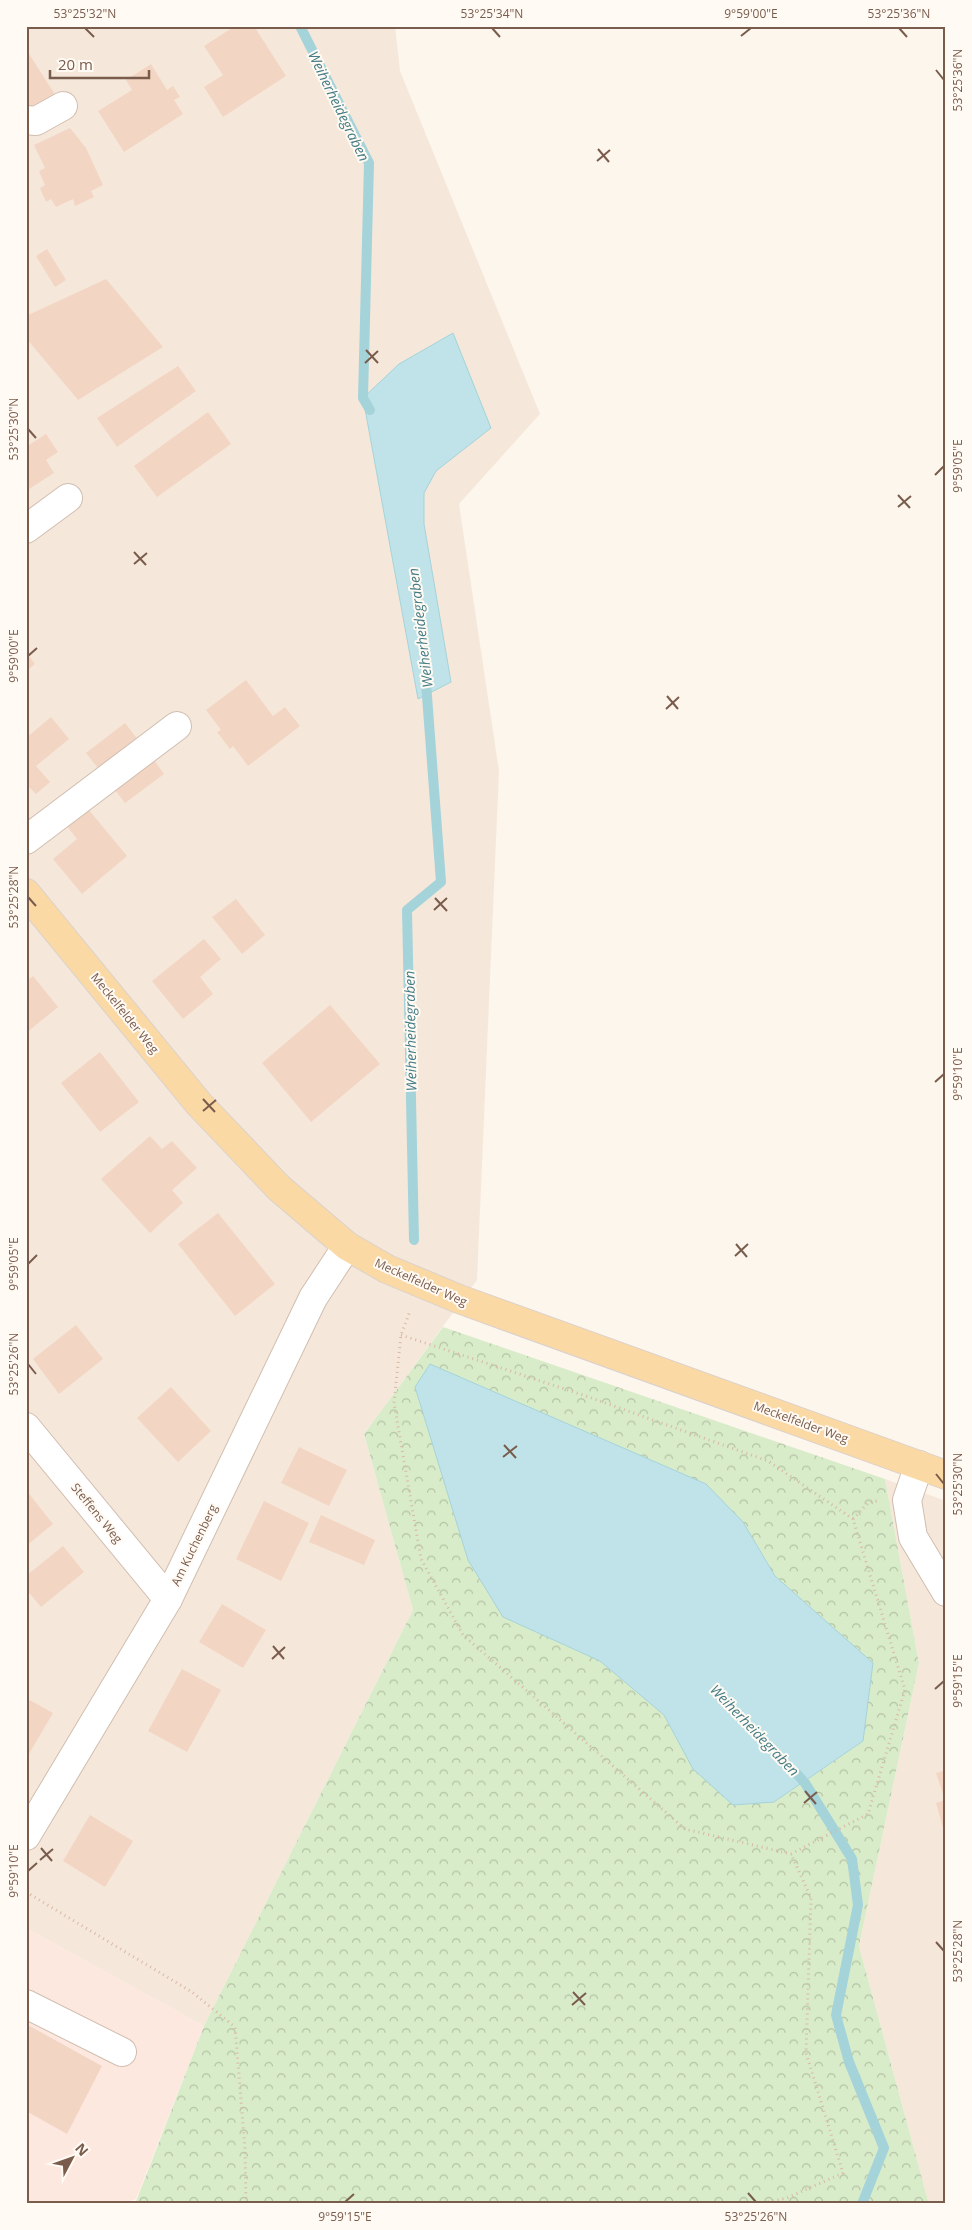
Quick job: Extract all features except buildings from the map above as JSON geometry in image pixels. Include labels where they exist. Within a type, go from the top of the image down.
[{"type":"main road","name":"Meckelfelder Weg","points":[[26,893],[223,1130],[279,1188],[347,1246],[387,1270],[421,1284],[946,1474]]},
{"type":"street","points":[[26,120],[36,122],[63,106]]},
{"type":"street","points":[[26,529],[68,498]]},
{"type":"street","points":[[26,840],[177,726]]},
{"type":"street","name":"Am Kuchenberg","points":[[26,1836],[168,1599],[313,1298],[347,1246]]},
{"type":"street","name":"Steffens Weg","points":[[26,1427],[168,1599]]},
{"type":"street","points":[[919,1465],[907,1500],[913,1537],[946,1592]]},
{"type":"street","points":[[26,2004],[122,2052]]},
{"type":"path","points":[[400,1335],[583,1395],[768,1461],[853,1519],[905,1690],[868,1814],[791,1854],[685,1829],[463,1635],[421,1559],[394,1403],[400,1335],[421,1284]]},
{"type":"path","points":[[758,2204],[787,2198],[843,2173],[806,2053],[812,1898],[791,1854]]},
{"type":"path","points":[[26,1892],[192,1992],[235,2027],[244,2140],[246,2204]]},
{"type":"shaded area","points":[[26,26],[395,26],[400,71],[540,414],[459,504],[499,771],[477,1280],[364,1434],[413,1610],[204,2026],[26,1928]]},
{"type":"shaded area","points":[[885,1479],[946,1501],[946,2204],[929,2204],[859,1946],[919,1663]]},
{"type":"shaded area","points":[[26,1928],[204,2026],[136,2199],[122,2204],[26,2204]]},
{"type":"green space","points":[[443,1327],[885,1479],[919,1663],[859,1946],[929,2204],[135,2204],[204,2026],[413,1610],[364,1434]],"holes":[[[743,1522],[775,1576],[872,1663],[863,1741],[774,1802],[693,1769],[664,1715],[600,1661],[504,1617]]]},
{"type":"water","points":[[453,333],[491,428],[436,471],[424,493],[424,524],[451,682],[418,699],[363,398],[399,364]]},
{"type":"water","points":[[430,1364],[706,1484],[743,1522],[775,1576],[873,1663],[863,1741],[774,1802],[733,1805],[693,1769],[664,1715],[600,1661],[503,1617],[468,1560],[415,1387]]},
{"type":"waterway","name":"Weiherheidegraben","points":[[300,26],[369,163],[363,398],[370,410]]},
{"type":"waterway","name":"Weiherheidegraben","points":[[414,1240],[407,910],[441,882],[426,683]]},
{"type":"waterway","name":"Weiherheidegraben","points":[[797,1774],[805,1783],[852,1859],[858,1905],[836,2015],[849,2062],[884,2148],[862,2204]]}]
